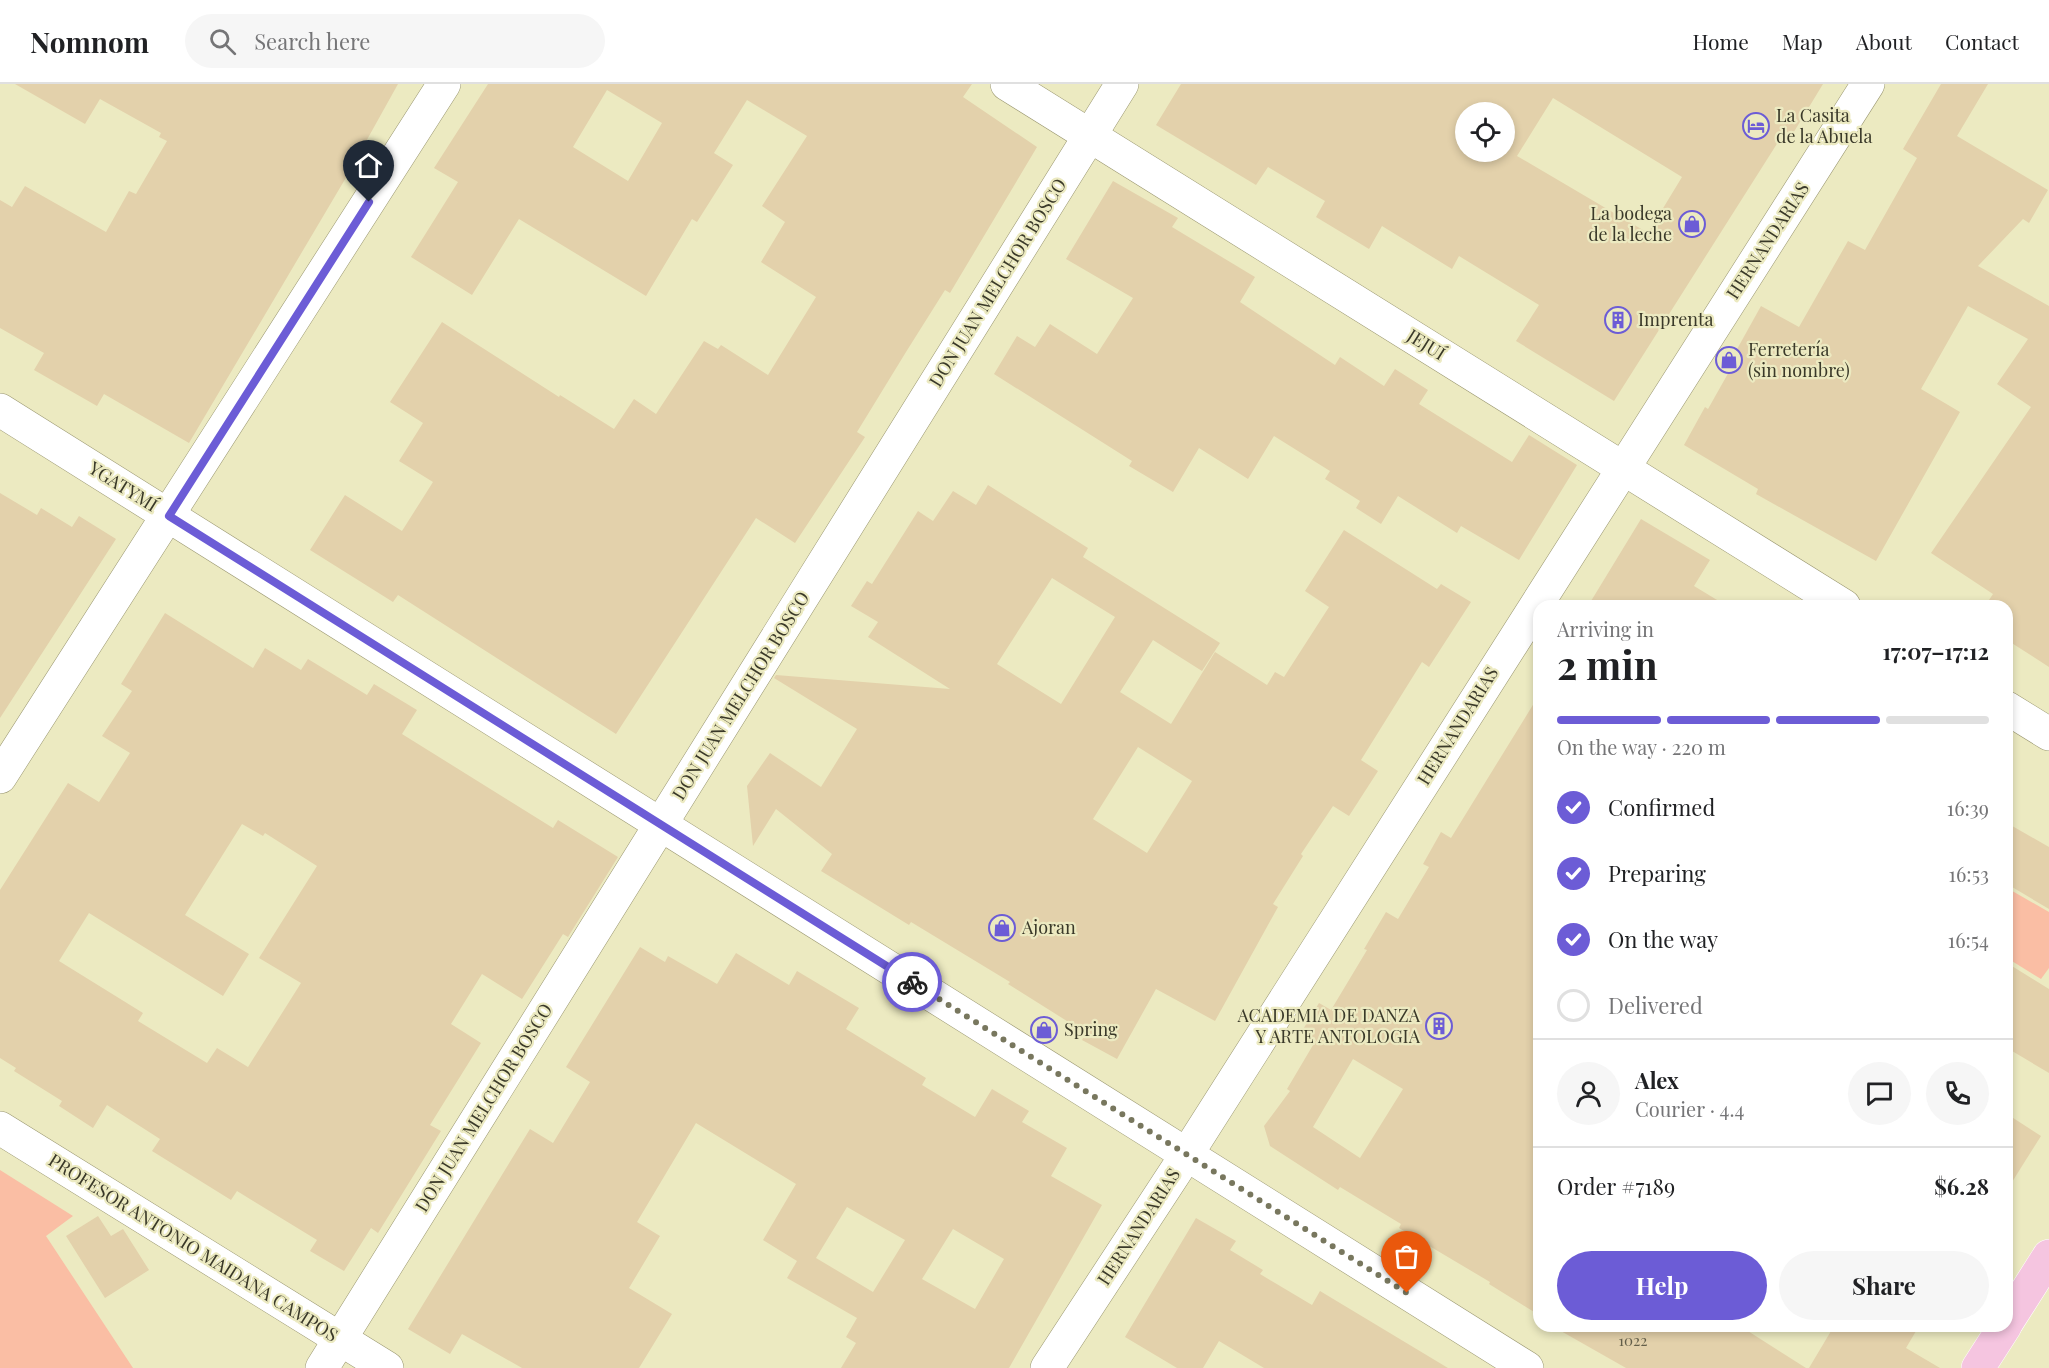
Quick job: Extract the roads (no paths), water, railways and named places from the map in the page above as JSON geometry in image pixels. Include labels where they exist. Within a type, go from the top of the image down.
[{"type":"main road","points":[[2013,1313],[2049,1256]]},
{"type":"main road","points":[[1978,1368],[2001,1332]]},
{"type":"street","points":[[0,777],[444,84]]},
{"type":"street","name":"JEJUÍ","points":[[1008,84],[1834,600]]},
{"type":"street","name":"DON JUAN MELCHOR BOSCO","points":[[322,1368],[1122,84]]},
{"type":"street","name":"HERNANDARIAS","points":[[1538,600],[1868,84]]},
{"type":"street","name":"YGATYMÍ","points":[[0,410],[1527,1368]]},
{"type":"street","name":"HERNANDARIAS","points":[[1047,1368],[1187,1154],[1533,608]]},
{"type":"street","points":[[2013,712],[2049,734]]},
{"type":"street","name":"PROFESOR ANTONIO MAIDANA CAMPOS","points":[[0,1128],[387,1368]]},
{"type":"place","name":"La Casita de la Abuela","points":[[1756,126]]},
{"type":"place","name":"La bodega de la leche","points":[[1692,224]]},
{"type":"place","name":"Imprenta","points":[[1618,320]]},
{"type":"place","name":"Ferretería (sin nombre)","points":[[1729,360]]},
{"type":"place","name":"Ajoran","points":[[1002,928]]},
{"type":"place","name":"ACADEMIA DE DANZA Y ARTE ANTOLOGIA","points":[[1439,1026]]},
{"type":"place","name":"Spring","points":[[1044,1030]]}]
